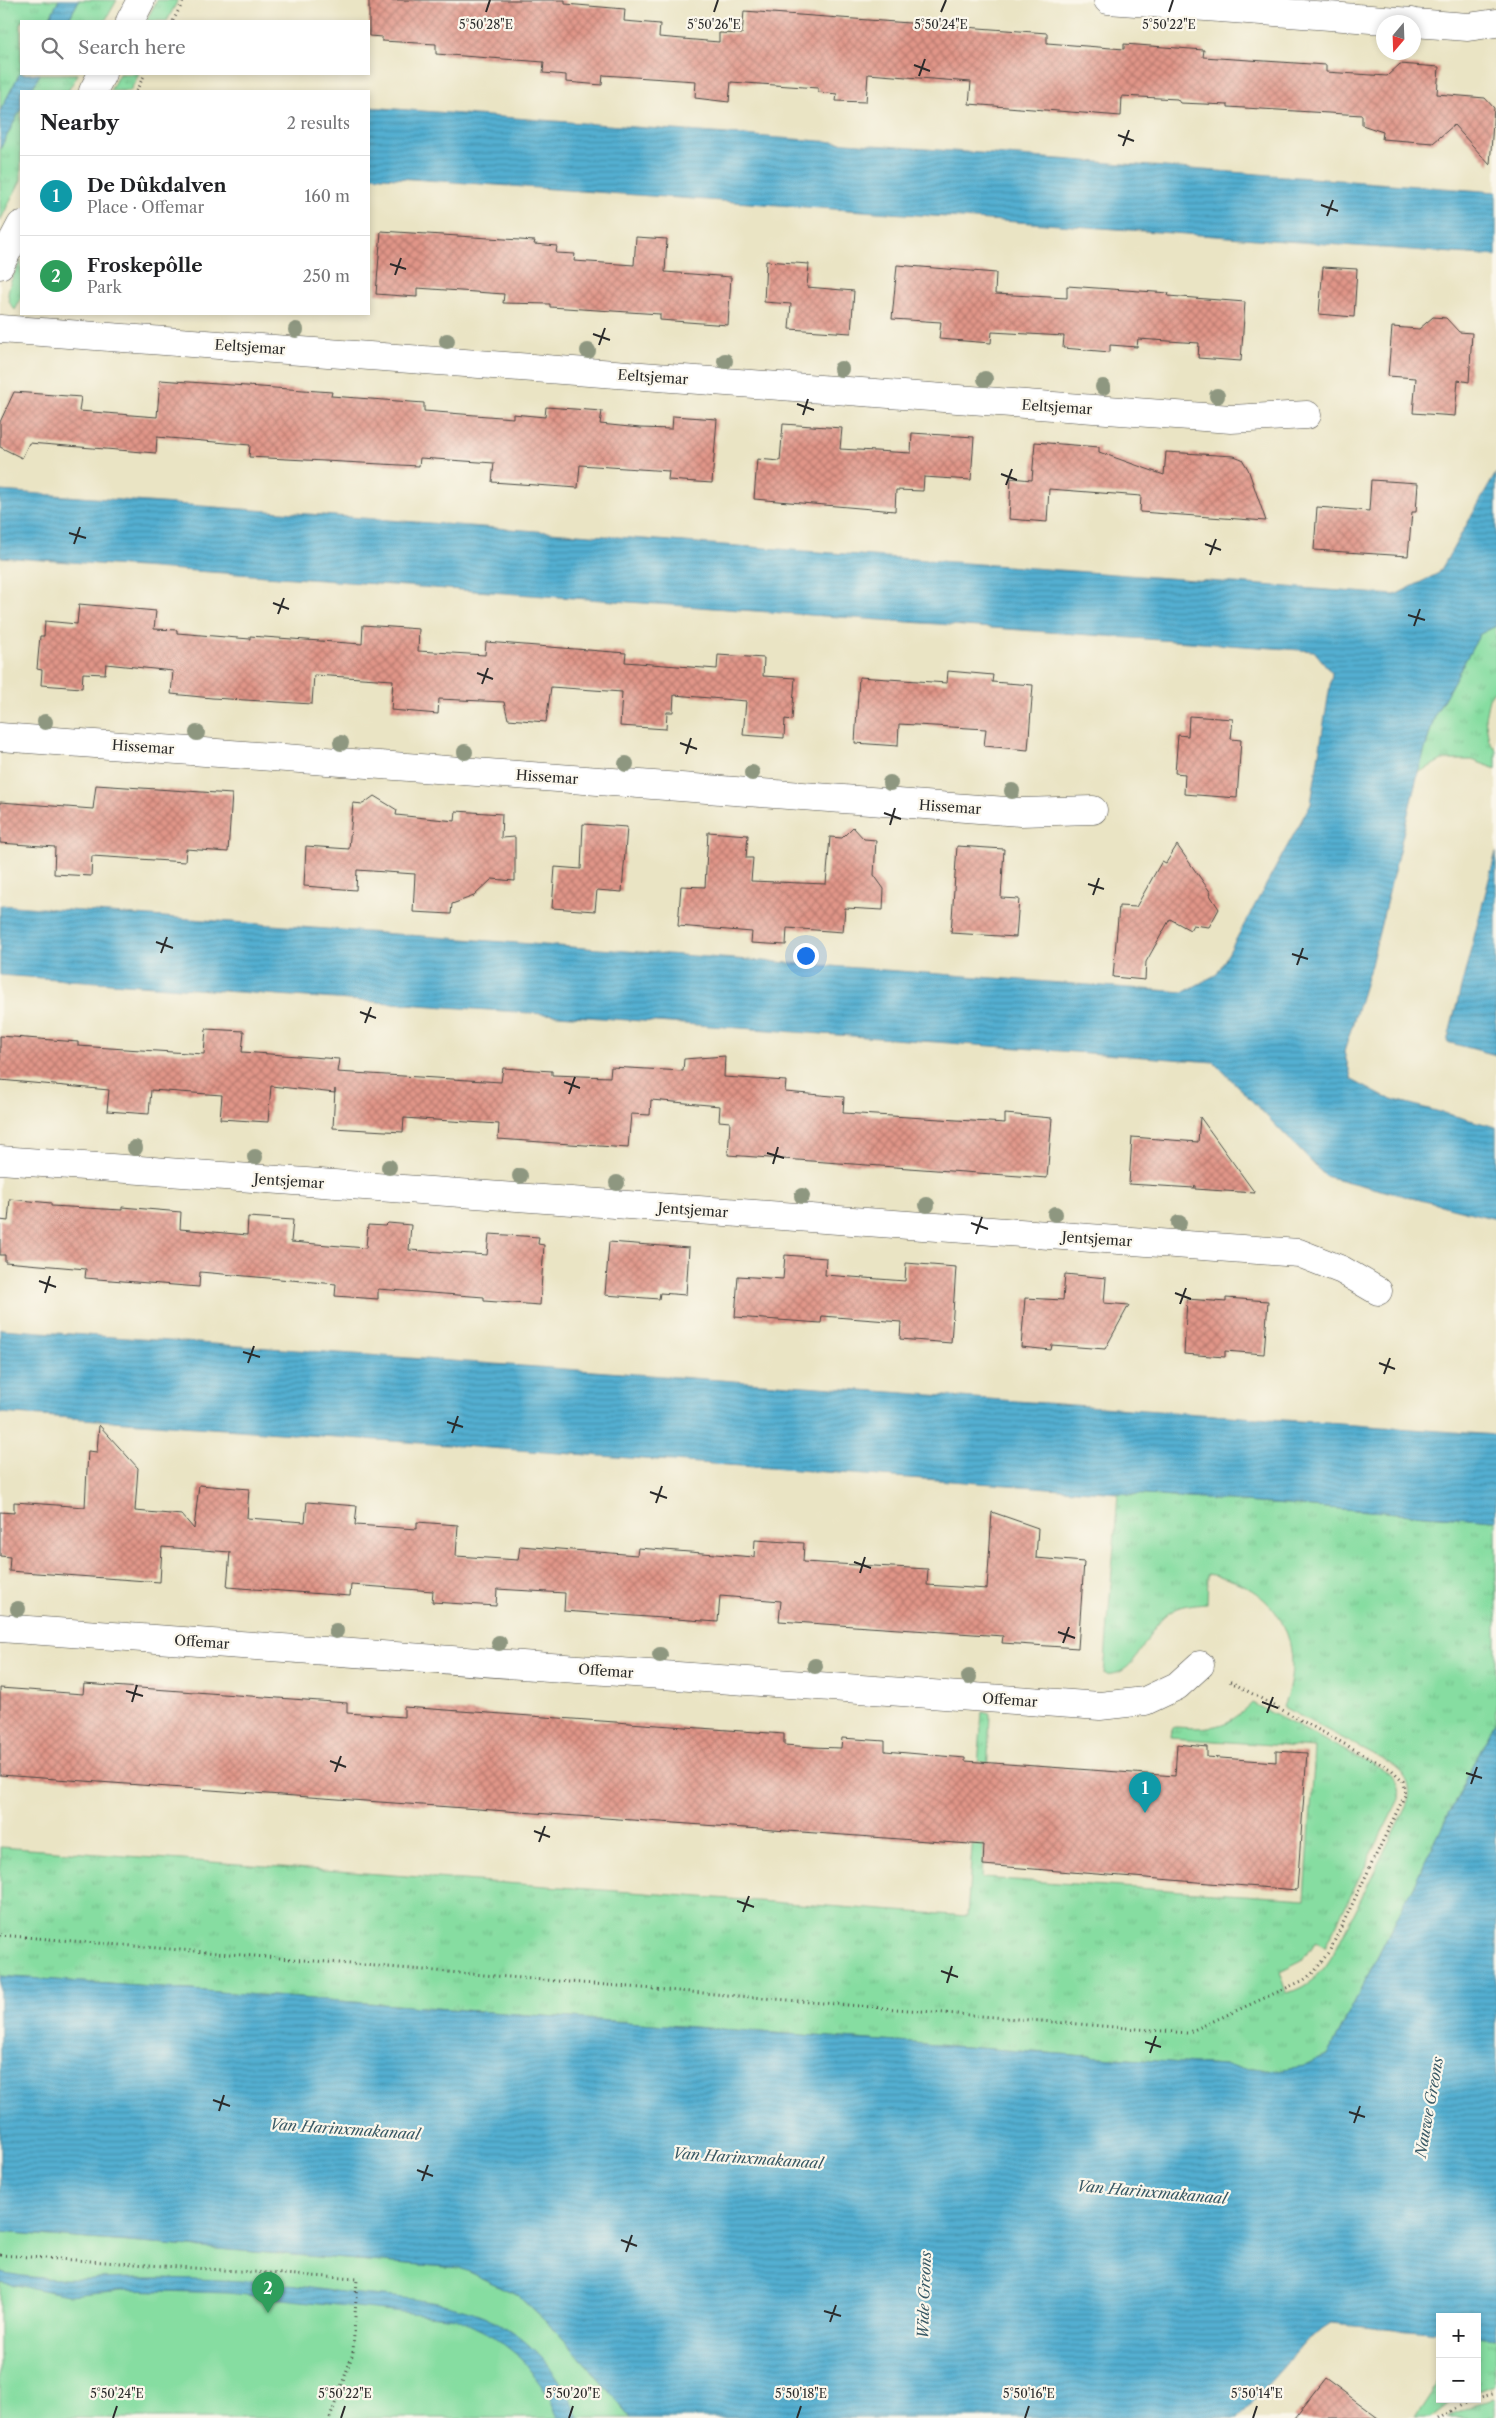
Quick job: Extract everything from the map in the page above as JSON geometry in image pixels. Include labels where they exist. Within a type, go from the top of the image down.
[{"type":"street","points":[[131,20],[142,0]]},
{"type":"street","points":[[1108,0],[1376,20]]},
{"type":"street","points":[[1421,24],[1468,27],[1496,24]]},
{"type":"street","points":[[94,90],[101,75]]},
{"type":"street","points":[[0,265],[20,227]]},
{"type":"street","name":"Eeltsjemar","points":[[0,329],[1232,419],[1307,415]]},
{"type":"street","name":"Hissemar","points":[[0,737],[1020,812],[1093,810]]},
{"type":"street","name":"Jentsjemar","points":[[0,1160],[1299,1253],[1342,1270],[1378,1291]]},
{"type":"street","name":"Offemar","points":[[0,1628],[1100,1706],[1145,1701],[1176,1686],[1200,1665]]},
{"type":"path","points":[[174,20],[184,0]]},
{"type":"path","points":[[137,90],[144,75]]},
{"type":"path","points":[[0,1935],[1187,2033],[1292,1986],[1315,1971],[1334,1941],[1403,1801],[1405,1788],[1403,1781],[1392,1770],[1200,1665]]},
{"type":"path","points":[[0,2255],[357,2279],[353,2353],[330,2418]]},
{"type":"path","points":[[1481,2396],[1496,2392]]},
{"type":"path","points":[[1438,2418],[1463,2403]]},
{"type":"green space","points":[[0,0],[59,0],[49,20],[20,20],[20,73],[0,111]]},
{"type":"green space","points":[[79,0],[117,0],[106,20],[69,20]]},
{"type":"green space","points":[[157,0],[178,0],[168,20],[147,20]]},
{"type":"green space","points":[[39,75],[77,75],[69,90],[32,90]]},
{"type":"green space","points":[[118,75],[138,75],[131,90],[111,90]]},
{"type":"green space","points":[[20,111],[20,182],[0,221],[0,149]]},
{"type":"green space","points":[[20,263],[20,301],[15,310],[8,298],[9,286]]},
{"type":"green space","points":[[1496,626],[1496,688],[1489,698],[1485,718],[1489,740],[1496,750],[1496,769],[1472,760],[1442,760],[1418,773],[1435,715],[1480,634]]},
{"type":"green space","points":[[1118,1493],[1496,1520],[1496,1720],[1328,2055],[1305,2066],[1277,2070],[0,1976],[0,1847],[967,1916],[982,1712],[990,1714],[982,1878],[1305,1899],[1315,1748],[1171,1738],[1172,1729],[1175,1727],[1198,1728],[1217,1726],[1234,1718],[1252,1703],[1389,1773],[1397,1782],[1400,1791],[1399,1799],[1325,1947],[1315,1941],[1302,1961],[1280,1972],[1287,1993],[1302,1987],[1321,1972],[1335,1951],[1406,1807],[1409,1794],[1408,1782],[1401,1772],[1390,1763],[1283,1707],[1290,1683],[1292,1660],[1289,1639],[1281,1620],[1268,1604],[1252,1590],[1232,1580],[1208,1574],[1207,1603],[1192,1604],[1173,1610],[1160,1621],[1140,1652],[1125,1669],[1116,1674],[1104,1674]]},
{"type":"green space","points":[[0,2232],[460,2268],[516,2294],[557,2332],[631,2418],[0,2418]]},
{"type":"green space","points":[[1481,2336],[1496,2338],[1496,2385],[1481,2390]]},
{"type":"green space","points":[[1436,2386],[1436,2403],[1451,2403],[1431,2418],[1415,2418]]},
{"type":"green space","points":[[1496,2399],[1496,2418],[1448,2418],[1475,2404]]},
{"type":"water","points":[[59,0],[79,0],[69,20],[49,20]]},
{"type":"water","points":[[20,73],[20,75],[39,75],[32,90],[20,90],[20,111],[0,149],[0,111]]},
{"type":"water","points":[[370,107],[1496,192],[1496,256],[370,176]]},
{"type":"water","points":[[1496,473],[1496,626],[1480,634],[1435,715],[1418,773],[1371,965],[1344,1052],[1352,1080],[1384,1097],[1496,1127],[1496,1219],[1325,1176],[1214,1062],[0,975],[0,905],[1184,992],[1217,974],[1311,803],[1332,673],[1314,651],[0,557],[0,491],[1395,595],[1439,573]]},
{"type":"water","points":[[1496,852],[1496,1055],[1447,1042]]},
{"type":"water","points":[[0,1329],[1496,1435],[1496,1520],[0,1413]]},
{"type":"water","points":[[1496,1720],[1496,2338],[1481,2336],[1481,2313],[1436,2313],[1436,2333],[1332,2323],[1309,2338],[1238,2418],[631,2418],[557,2332],[516,2294],[460,2268],[0,2232],[0,1976],[1277,2070],[1305,2066],[1328,2055]]},
{"type":"water","points":[[0,2272],[21,2276],[61,2279],[162,2278],[260,2282],[443,2304],[491,2319],[523,2340],[538,2353],[562,2384],[579,2418],[558,2418],[549,2396],[521,2358],[493,2336],[456,2318],[228,2293],[125,2290],[68,2295],[0,2282]]},
{"type":"building","points":[[369,0],[565,0],[565,4],[625,9],[624,21],[660,24],[659,37],[719,42],[719,33],[742,34],[744,11],[1047,33],[1047,43],[1124,49],[1124,44],[1204,50],[1203,57],[1326,65],[1326,72],[1387,76],[1400,64],[1439,67],[1437,94],[1485,98],[1494,108],[1490,165],[1454,125],[1433,143],[1382,139],[1383,132],[1362,125],[1362,115],[1228,107],[1228,105],[1180,103],[1177,99],[1122,96],[1121,116],[969,104],[971,82],[868,74],[866,102],[836,101],[837,94],[818,92],[818,88],[731,82],[729,102],[695,98],[696,81],[603,75],[602,85],[566,82],[566,75],[543,73],[544,62],[436,54],[436,44],[382,41],[382,37],[370,36]]},
{"type":"building","points":[[381,231],[535,241],[534,244],[557,246],[556,253],[575,254],[574,261],[634,265],[636,237],[667,239],[665,272],[731,277],[728,325],[660,320],[660,314],[550,307],[550,304],[503,303],[504,294],[417,288],[417,297],[376,294]]},
{"type":"building","points":[[766,261],[809,264],[807,287],[854,291],[851,333],[789,329],[791,304],[764,302]]},
{"type":"building","points":[[897,265],[996,273],[995,294],[1067,298],[1067,286],[1169,293],[1168,296],[1245,302],[1241,361],[1198,358],[1199,343],[1138,339],[1137,347],[1110,345],[1110,352],[1063,348],[1064,336],[992,332],[991,343],[939,339],[941,322],[892,319]]},
{"type":"building","points":[[1323,267],[1357,269],[1354,317],[1319,314]]},
{"type":"building","points":[[1433,317],[1446,318],[1459,332],[1472,333],[1469,382],[1458,380],[1455,416],[1413,413],[1416,378],[1388,376],[1392,327],[1419,329]]},
{"type":"building","points":[[160,380],[332,392],[331,396],[424,403],[424,411],[513,418],[513,414],[545,417],[546,407],[602,411],[600,424],[640,428],[672,429],[673,416],[717,419],[712,483],[668,480],[669,471],[580,465],[578,488],[492,482],[494,463],[420,458],[419,466],[249,457],[250,445],[157,437],[156,453],[29,443],[22,458],[0,447],[0,422],[14,392],[81,397],[79,411],[157,417]]},
{"type":"building","points":[[783,424],[842,428],[840,449],[911,453],[912,433],[974,437],[971,480],[924,477],[923,491],[896,490],[895,511],[754,499],[757,459],[780,461]]},
{"type":"building","points":[[1035,442],[1099,447],[1099,452],[1164,475],[1166,452],[1234,456],[1242,459],[1248,469],[1266,521],[1140,512],[1141,496],[1049,489],[1047,522],[1009,519],[1011,478],[1032,480]]},
{"type":"building","points":[[1371,480],[1418,483],[1416,512],[1412,512],[1408,556],[1314,550],[1317,507],[1369,511]]},
{"type":"building","points":[[79,604],[156,611],[154,629],[177,630],[177,633],[250,639],[250,636],[362,644],[363,625],[419,629],[418,651],[485,655],[486,642],[626,653],[625,662],[717,669],[718,655],[764,658],[763,676],[795,678],[792,720],[785,719],[784,738],[743,735],[746,701],[674,695],[673,712],[667,712],[666,729],[620,726],[622,692],[551,687],[546,722],[508,719],[504,702],[439,699],[438,714],[391,710],[393,680],[314,675],[312,704],[212,698],[171,694],[173,671],[106,664],[105,674],[83,673],[82,688],[41,685],[42,670],[37,669],[40,636],[44,636],[45,621],[77,624]]},
{"type":"building","points":[[948,671],[993,675],[992,682],[1033,685],[1028,750],[984,746],[986,729],[899,724],[898,746],[855,743],[859,677],[947,683]]},
{"type":"building","points":[[1189,716],[1233,719],[1231,739],[1241,740],[1237,798],[1184,794],[1185,774],[1175,773],[1178,735],[1188,736]]},
{"type":"building","points":[[96,785],[232,794],[228,852],[186,849],[185,862],[92,856],[91,876],[54,874],[55,847],[0,843],[0,802],[93,809]]},
{"type":"building","points":[[374,796],[397,810],[396,815],[455,821],[456,811],[502,814],[501,838],[515,837],[515,881],[492,879],[474,896],[452,904],[451,914],[413,912],[415,874],[357,870],[356,890],[304,886],[306,846],[349,849],[353,803],[363,804]]},
{"type":"building","points":[[583,824],[627,827],[622,892],[597,890],[595,911],[552,908],[555,867],[581,869]]},
{"type":"building","points":[[853,827],[864,839],[876,840],[874,875],[884,889],[883,910],[845,908],[843,932],[787,928],[786,945],[751,943],[752,932],[678,926],[681,886],[705,887],[708,832],[748,835],[746,858],[753,858],[751,881],[826,884],[830,837],[842,838]]},
{"type":"building","points":[[1177,845],[1211,893],[1210,895],[1219,909],[1209,927],[1193,925],[1190,930],[1170,919],[1146,962],[1145,980],[1113,977],[1119,906],[1136,907],[1162,861],[1166,863]]},
{"type":"building","points":[[957,846],[1004,849],[1001,898],[1019,899],[1016,937],[951,933]]},
{"type":"building","points":[[206,1029],[244,1031],[242,1052],[339,1059],[337,1072],[501,1082],[503,1068],[552,1071],[552,1075],[610,1077],[611,1067],[683,1071],[684,1059],[725,1056],[724,1077],[786,1081],[785,1092],[844,1097],[843,1113],[1005,1123],[1005,1114],[1052,1118],[1047,1178],[728,1155],[730,1122],[719,1121],[720,1106],[651,1100],[650,1115],[631,1114],[628,1148],[498,1139],[499,1124],[404,1118],[403,1132],[333,1128],[335,1093],[271,1086],[268,1122],[220,1119],[222,1095],[151,1090],[149,1114],[107,1111],[109,1090],[0,1080],[0,1036],[78,1042],[78,1046],[204,1054]]},
{"type":"building","points":[[1200,1117],[1255,1193],[1195,1189],[1195,1185],[1194,1188],[1129,1184],[1132,1137],[1198,1142]]},
{"type":"building","points":[[10,1199],[51,1203],[51,1206],[122,1210],[122,1207],[181,1212],[180,1229],[247,1235],[248,1217],[293,1220],[291,1242],[366,1248],[368,1225],[385,1226],[388,1223],[411,1225],[409,1250],[487,1255],[489,1234],[539,1237],[538,1244],[544,1245],[540,1305],[484,1301],[484,1297],[378,1289],[378,1299],[335,1296],[336,1284],[200,1272],[199,1287],[85,1278],[86,1269],[5,1262],[5,1255],[0,1255],[0,1220],[8,1221]]},
{"type":"building","points":[[609,1242],[689,1248],[686,1295],[660,1293],[659,1299],[605,1295]]},
{"type":"building","points":[[785,1255],[826,1258],[825,1275],[905,1281],[906,1263],[956,1267],[951,1343],[900,1339],[901,1322],[822,1316],[821,1323],[735,1317],[738,1276],[783,1279]]},
{"type":"building","points":[[1065,1274],[1106,1278],[1104,1303],[1129,1305],[1105,1349],[1052,1345],[1051,1350],[1021,1347],[1025,1298],[1063,1300]]},
{"type":"building","points":[[1226,1298],[1268,1301],[1264,1354],[1225,1351],[1225,1357],[1184,1354],[1187,1299],[1226,1302]]},
{"type":"building","points":[[99,1425],[138,1468],[135,1511],[182,1515],[194,1529],[199,1485],[249,1489],[247,1518],[305,1522],[307,1502],[357,1506],[355,1525],[417,1529],[417,1522],[458,1525],[456,1556],[518,1560],[520,1546],[637,1555],[638,1548],[754,1557],[755,1540],[804,1543],[803,1562],[928,1569],[927,1585],[987,1589],[992,1512],[1038,1528],[1036,1558],[1084,1562],[1078,1648],[1002,1643],[1003,1636],[779,1621],[781,1601],[720,1596],[718,1622],[564,1611],[565,1593],[497,1589],[496,1606],[432,1602],[433,1591],[351,1585],[350,1596],[227,1587],[230,1552],[162,1547],[160,1582],[9,1571],[10,1557],[0,1556],[0,1512],[14,1513],[14,1502],[85,1507],[88,1451],[97,1452]]},
{"type":"building","points":[[84,1684],[347,1703],[347,1713],[404,1717],[404,1707],[784,1734],[784,1745],[812,1747],[841,1748],[842,1738],[885,1741],[885,1751],[965,1758],[965,1761],[1175,1776],[1177,1744],[1207,1747],[1207,1757],[1276,1762],[1276,1751],[1307,1753],[1297,1890],[983,1865],[984,1845],[0,1775],[0,1688],[83,1694]]},
{"type":"building","points":[[1325,2378],[1379,2418],[1294,2418]]},
{"type":"place","name":"De Dûkdalven","points":[[1145,1813]]},
{"type":"place","name":"Froskepôlle","points":[[268,2313]]},
{"type":"water label","name":"Nauwe Greons","points":[[1429,2107]]},
{"type":"water label","name":"Van Harinxmakanaal","points":[[345,2129]]},
{"type":"water label","name":"Van Harinxmakanaal","points":[[748,2158]]},
{"type":"water label","name":"Van Harinxmakanaal","points":[[1152,2192]]},
{"type":"water label","name":"Wide Greons","points":[[924,2295]]}]
